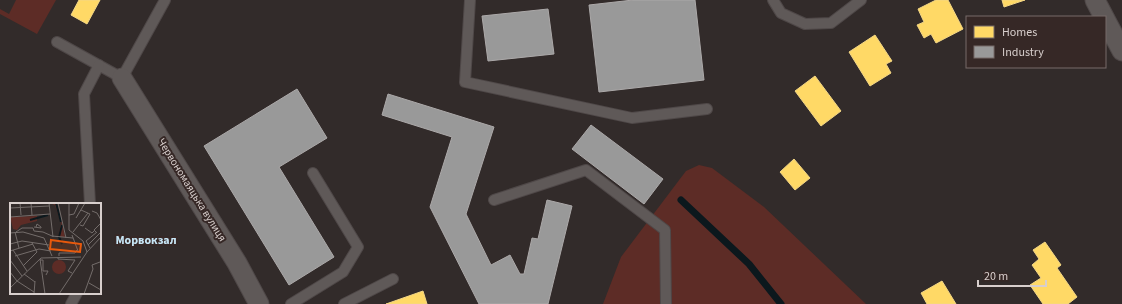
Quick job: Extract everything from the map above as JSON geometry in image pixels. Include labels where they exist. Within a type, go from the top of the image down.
[{"type":"street","points":[[1095,0],[1104,16]]},
{"type":"street","points":[[1106,20],[1122,51]]},
{"type":"street","name":"Червономаяцька вулиця","points":[[122,78],[237,263],[259,304]]},
{"type":"lane","points":[[57,42],[122,78],[165,0]]},
{"type":"lane","points":[[470,0],[465,82],[632,118],[707,110]]},
{"type":"lane","points":[[773,0],[781,12],[805,24],[831,23],[861,0]]},
{"type":"lane","points":[[90,203],[84,94],[99,65]]},
{"type":"lane","points":[[494,200],[586,170],[665,230],[666,304]]},
{"type":"lane","points":[[291,304],[343,272],[358,247],[313,173]]},
{"type":"lane","points":[[344,304],[393,279]]},
{"type":"lane","points":[[71,304],[76,294]]},
{"type":"shaded area","points":[[16,0],[56,0],[37,34],[0,14],[0,9],[9,14]]},
{"type":"shaded area","points":[[699,165],[712,168],[764,207],[866,304],[603,304],[621,257],[686,171]]},
{"type":"building: Homes","points":[[79,0],[100,0],[87,24],[71,15]]},
{"type":"building: Homes","points":[[936,0],[948,0],[963,29],[936,43],[931,34],[924,38],[917,25],[924,22],[918,9]]},
{"type":"building: Homes","points":[[1002,0],[1025,0],[1004,7]]},
{"type":"building: Homes","points":[[875,35],[892,61],[886,64],[891,73],[870,86],[849,52]]},
{"type":"building: Homes","points":[[815,76],[841,111],[821,126],[795,91]]},
{"type":"building: Homes","points":[[794,159],[810,178],[795,190],[780,172]]},
{"type":"building: Homes","points":[[1045,242],[1061,265],[1057,268],[1077,297],[1068,304],[1043,304],[1030,285],[1041,278],[1032,265],[1039,259],[1033,250]]},
{"type":"building: Homes","points":[[942,281],[956,304],[927,304],[921,293]]},
{"type":"building: Homes","points":[[423,291],[427,304],[386,304]]},
{"type":"building: Industry","points":[[633,0],[695,0],[704,80],[599,92],[589,5]]},
{"type":"building: Industry","points":[[548,9],[554,54],[488,61],[482,16]]},
{"type":"building: Industry","points":[[297,89],[327,138],[279,167],[334,257],[289,285],[204,146]]},
{"type":"building: Industry","points":[[388,94],[494,127],[466,214],[491,265],[510,255],[520,274],[524,274],[532,238],[538,239],[547,200],[572,206],[548,304],[479,304],[430,207],[452,137],[382,115]]},
{"type":"building: Industry","points":[[591,125],[663,179],[644,204],[572,149]]},
{"type":"waterway","points":[[681,200],[749,264],[781,304]]},
{"type":"district","name":"Морвокзал","points":[[146,240]]}]
